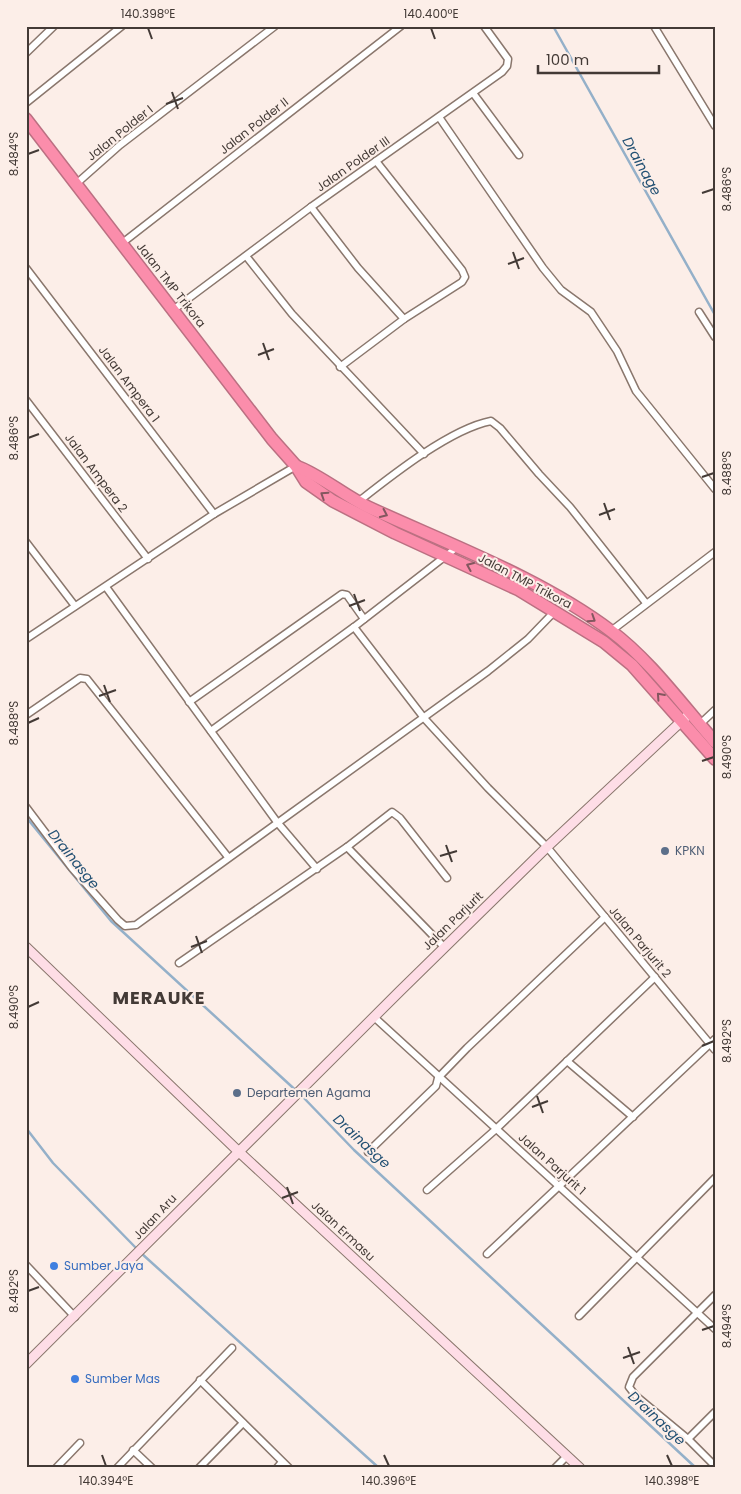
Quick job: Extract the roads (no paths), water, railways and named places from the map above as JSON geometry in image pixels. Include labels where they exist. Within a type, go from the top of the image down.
[{"type":"highway","name":"Jalan TMP Trikora","points":[[26,119],[272,439],[296,466],[306,482],[337,504],[395,534],[520,590],[555,611],[604,642],[632,665],[686,718]]},
{"type":"highway","name":"Jalan TMP Trikora","points":[[296,466],[312,472],[358,502],[534,584],[611,631],[647,666],[715,759]]},
{"type":"highway","points":[[686,718],[699,725],[715,742]]},
{"type":"street","points":[[28,49],[54,26]]},
{"type":"street","points":[[26,103],[122,26]]},
{"type":"street","name":"Jalan Polder I","points":[[76,184],[120,145],[274,26]]},
{"type":"street","name":"Jalan Polder II","points":[[121,244],[401,26]]},
{"type":"street","name":"Jalan Polder III","points":[[173,310],[311,207],[502,72],[507,66],[508,60],[484,26]]},
{"type":"street","points":[[654,26],[715,126]]},
{"type":"street","points":[[473,93],[519,155]]},
{"type":"street","points":[[439,117],[543,268],[561,290],[591,312],[601,324],[617,351],[636,391],[715,489]]},
{"type":"street","points":[[340,367],[404,319],[462,282],[465,277],[462,270],[376,161]]},
{"type":"street","points":[[311,207],[358,268],[404,319]]},
{"type":"street","points":[[246,256],[292,314],[424,454]]},
{"type":"street","name":"Jalan Ampera 1","points":[[26,268],[214,514]]},
{"type":"street","points":[[699,312],[715,337]]},
{"type":"street","name":"Jalan Ampera 2","points":[[26,400],[148,559]]},
{"type":"street","points":[[358,502],[424,454],[483,422],[491,421],[496,424],[570,507],[646,603]]},
{"type":"street","points":[[26,639],[214,514],[296,466]]},
{"type":"street","points":[[26,542],[75,606]]},
{"type":"street","points":[[211,731],[354,627],[456,548]]},
{"type":"street","points":[[611,631],[715,552]]},
{"type":"street","points":[[106,587],[277,822],[317,869]]},
{"type":"street","points":[[189,702],[342,594],[348,595],[364,619]]},
{"type":"street","points":[[26,806],[72,868],[125,926],[131,927],[144,921],[228,857],[424,718],[507,656],[555,611]]},
{"type":"street","name":"Jalan Parjurit 2","points":[[354,627],[424,718],[488,788],[547,847],[655,978],[712,1041],[715,1050]]},
{"type":"street","points":[[26,714],[80,678],[87,679],[228,857]]},
{"type":"street","points":[[699,725],[715,710]]},
{"type":"street","name":"Jalan Parjurit","points":[[238,1151],[547,847],[686,718]]},
{"type":"street","points":[[179,963],[317,869],[392,812],[400,818],[447,878]]},
{"type":"street","points":[[347,846],[444,948]]},
{"type":"street","points":[[368,1152],[436,1086],[438,1078],[605,917]]},
{"type":"street","name":"Jalan Ermasu","points":[[26,947],[238,1151],[580,1468]]},
{"type":"street","points":[[427,1190],[495,1130],[655,978]]},
{"type":"street","name":"Jalan Parjurit 1","points":[[374,1017],[495,1130],[561,1185],[636,1259],[715,1329]]},
{"type":"street","points":[[487,1254],[712,1041]]},
{"type":"street","points":[[567,1061],[633,1117]]},
{"type":"street","name":"Jalan Aru","points":[[26,1364],[133,1260],[147,1243],[238,1151]]},
{"type":"street","points":[[579,1316],[715,1178]]},
{"type":"street","points":[[26,1265],[75,1317]]},
{"type":"street","points":[[715,1295],[633,1377],[629,1387],[636,1396],[688,1439],[715,1466]]},
{"type":"street","points":[[116,1468],[232,1348]]},
{"type":"street","points":[[200,1380],[288,1468]]},
{"type":"street","points":[[688,1439],[715,1412]]},
{"type":"street","points":[[199,1468],[243,1424]]},
{"type":"street","points":[[56,1468],[80,1443]]},
{"type":"street","points":[[134,1450],[152,1468]]},
{"type":"street","points":[[555,1468],[567,1456]]},
{"type":"street","points":[[277,1468],[282,1462]]},
{"type":"waterway","name":"Drainage","points":[[553,26],[715,315]]},
{"type":"waterway","name":"Drainasge","points":[[26,817],[111,921],[302,1096],[354,1150],[696,1468]]},
{"type":"waterway","points":[[26,1128],[53,1163],[137,1249]]},
{"type":"waterway","points":[[141,1253],[379,1468]]},
{"type":"place","name":"KPKN","points":[[665,851]]},
{"type":"place","name":"Departemen Agama","points":[[237,1093]]},
{"type":"place","name":"Sumber Jaya","points":[[54,1266]]},
{"type":"place","name":"Sumber Mas","points":[[75,1379]]},
{"type":"district","name":"MERAUKE","points":[[159,998]]}]
